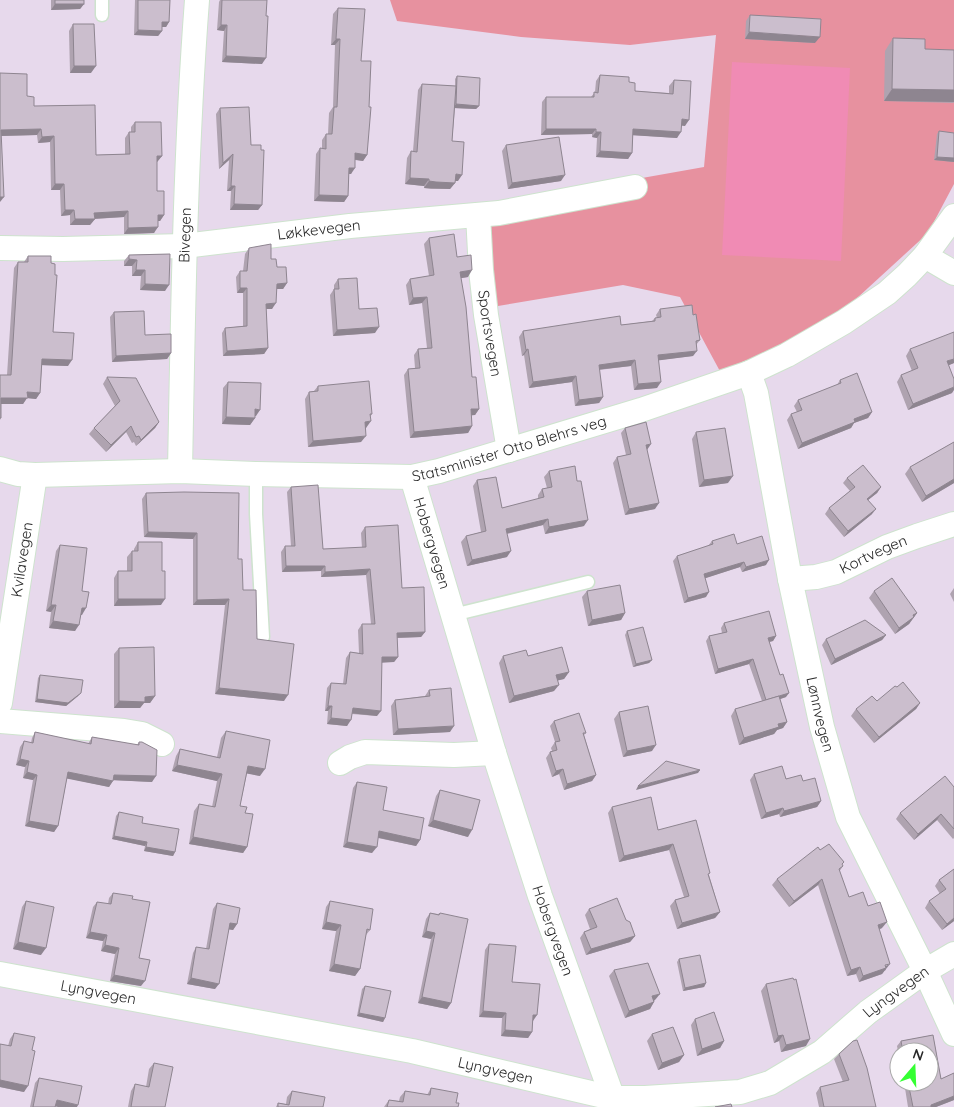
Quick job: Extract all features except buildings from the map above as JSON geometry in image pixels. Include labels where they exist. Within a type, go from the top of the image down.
[{"type":"street","name":"Bivegen","points":[[180,470],[184,246],[190,98],[198,0]]},
{"type":"street","name":"Løkkevegen","points":[[0,248],[63,249],[184,246],[350,226],[499,213],[635,187]]},
{"type":"street","name":"Sportsvegen","points":[[478,215],[480,270],[509,450]]},
{"type":"street","name":"Statsminister Otto Blehrs veg","points":[[0,469],[18,474],[34,475],[180,470],[256,474],[412,477],[466,464],[641,410],[749,373],[787,355],[819,337],[887,292],[925,256],[954,216]]},
{"type":"street","points":[[925,256],[954,274]]},
{"type":"street","name":"Lønnvegen","points":[[749,373],[756,393],[790,579],[822,727],[848,817],[925,971],[954,1034]]},
{"type":"street","name":"Kvilavegen","points":[[0,703],[34,475]]},
{"type":"street","name":"Hobergvegen","points":[[412,477],[494,753],[540,896],[614,1102]]},
{"type":"street","name":"Kortvegen","points":[[790,579],[816,577],[836,572],[902,542],[954,524]]},
{"type":"street","points":[[0,722],[124,731],[142,734],[162,744]]},
{"type":"street","points":[[340,763],[365,752],[454,755],[494,753]]},
{"type":"street","name":"Lyngvegen","points":[[0,974],[412,1052],[614,1102],[645,1098],[740,1092],[770,1083],[822,1052],[868,1012],[925,971],[954,954]]},
{"type":"lane","points":[[102,0],[102,15]]},
{"type":"lane","points":[[256,474],[256,514],[263,637]]},
{"type":"lane","points":[[453,615],[588,582]]},
{"type":"shaded area","points":[[390,0],[954,0],[954,184],[928,233],[832,321],[722,375],[680,297],[623,285],[498,306],[471,224],[642,178],[704,167],[716,35],[630,45],[521,37],[397,21]]},
{"type":"shaded area","points":[[732,62],[850,68],[841,261],[722,255]]}]
